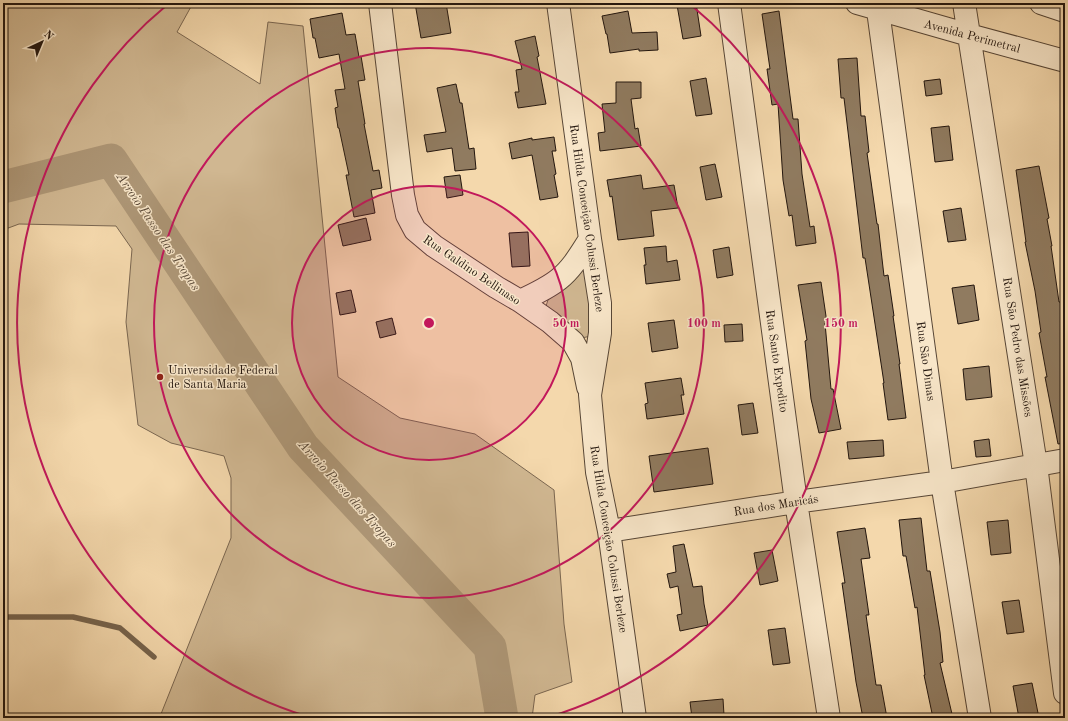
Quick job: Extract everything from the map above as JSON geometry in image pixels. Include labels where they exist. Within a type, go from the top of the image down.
[{"type":"street","name":"Rua Galdino Bellinaso","points":[[380,3],[403,195],[407,215],[415,230],[434,246],[550,322],[574,342],[582,358],[590,395]]},
{"type":"street","name":"Rua Hilda Conceição Colussi Berleze","points":[[558,3],[600,303],[600,333],[590,395],[597,472],[609,531],[635,718]]},
{"type":"street","name":"Rua Santo Expedito","points":[[729,3],[796,502],[829,718]]},
{"type":"street","name":"Avenida Perimetral","points":[[857,3],[877,6],[969,36],[1065,60]]},
{"type":"street","name":"Rua São Pedro das Missões","points":[[964,3],[1036,465],[1065,693]]},
{"type":"street","points":[[1041,3],[1065,11]]},
{"type":"street","name":"Rua São Dimas","points":[[877,6],[942,482],[980,718]]},
{"type":"street","points":[[520,301],[559,279],[572,266],[590,239]]},
{"type":"street","points":[[576,348],[599,341]]},
{"type":"street","name":"Rua dos Maricás","points":[[609,531],[796,502],[942,482],[1065,460]]},
{"type":"shaded area","points":[[3,3],[126,3],[139,8],[151,3],[193,3],[177,32],[260,84],[268,22],[303,26],[338,377],[400,418],[475,434],[554,490],[564,624],[572,682],[535,695],[532,718],[163,718],[161,714],[231,538],[231,478],[224,456],[171,443],[138,425],[126,322],[132,249],[116,226],[19,224],[3,230]]},
{"type":"shaded area","points":[[586,257],[591,336],[577,339],[548,312],[546,306],[548,300],[557,292]]},
{"type":"building","points":[[415,3],[446,3],[451,33],[421,38]]},
{"type":"building","points":[[696,3],[701,36],[683,39],[677,5]]},
{"type":"building","points":[[628,11],[632,33],[657,32],[658,50],[639,51],[639,49],[610,53],[602,16]]},
{"type":"building","points":[[779,11],[793,119],[798,119],[802,174],[810,227],[814,226],[816,243],[796,246],[792,215],[789,216],[783,180],[778,104],[772,105],[767,69],[770,69],[762,14]]},
{"type":"building","points":[[342,13],[346,35],[355,34],[359,57],[361,56],[365,80],[358,81],[364,124],[373,171],[379,170],[382,188],[371,190],[375,213],[354,217],[346,175],[349,175],[335,108],[338,107],[335,90],[345,89],[339,54],[319,58],[315,38],[313,38],[310,19]]},
{"type":"building","points":[[535,36],[539,56],[537,57],[546,104],[518,108],[515,92],[519,92],[516,70],[522,69],[515,41]]},
{"type":"building","points":[[857,58],[861,116],[865,116],[869,152],[867,153],[884,276],[888,275],[906,418],[888,420],[884,383],[865,258],[863,258],[844,98],[841,98],[838,59]]},
{"type":"building","points":[[706,78],[712,114],[696,116],[690,81]]},
{"type":"building","points":[[940,79],[942,94],[926,96],[924,81]]},
{"type":"building","points":[[616,82],[641,82],[641,98],[631,99],[635,129],[638,128],[641,146],[600,151],[598,133],[605,132],[602,104],[616,103]]},
{"type":"building","points":[[456,84],[460,103],[462,103],[469,149],[474,148],[476,169],[455,171],[452,148],[427,152],[424,135],[446,132],[437,88]]},
{"type":"building","points":[[949,126],[953,160],[935,162],[931,128]]},
{"type":"building","points":[[554,137],[556,151],[552,151],[558,197],[540,200],[532,155],[512,159],[509,143],[532,138],[532,140]]},
{"type":"building","points":[[715,164],[722,197],[706,200],[700,167]]},
{"type":"building","points":[[1039,166],[1049,218],[1047,219],[1059,302],[1062,302],[1065,326],[1065,443],[1058,444],[1045,377],[1047,377],[1039,333],[1041,332],[1035,291],[1025,242],[1016,170]]},
{"type":"building","points":[[460,175],[463,195],[447,198],[444,177]]},
{"type":"building","points":[[641,175],[643,189],[674,185],[678,208],[651,211],[654,236],[618,240],[612,196],[610,197],[607,180]]},
{"type":"building","points":[[961,208],[966,240],[948,242],[943,211]]},
{"type":"building","points":[[366,218],[371,240],[343,246],[338,225]]},
{"type":"building","points":[[528,232],[530,266],[512,267],[509,233]]},
{"type":"building","points":[[666,246],[667,262],[677,260],[680,280],[646,284],[644,248]]},
{"type":"building","points":[[729,247],[733,275],[717,278],[713,250]]},
{"type":"building","points":[[821,282],[827,323],[825,323],[831,389],[833,389],[841,429],[819,433],[811,399],[805,341],[807,340],[798,285]]},
{"type":"building","points":[[974,285],[979,320],[958,324],[952,288]]},
{"type":"building","points":[[351,290],[356,312],[340,315],[336,293]]},
{"type":"building","points":[[392,318],[396,334],[380,338],[376,322]]},
{"type":"building","points":[[674,320],[678,348],[652,352],[648,323]]},
{"type":"building","points":[[742,324],[743,341],[725,342],[724,325]]},
{"type":"building","points":[[989,366],[992,397],[966,400],[963,369]]},
{"type":"building","points":[[681,378],[684,395],[681,395],[684,414],[647,419],[645,404],[648,403],[645,383]]},
{"type":"building","points":[[753,403],[758,433],[742,435],[738,405]]},
{"type":"building","points":[[989,439],[991,456],[976,457],[974,441]]},
{"type":"building","points":[[883,440],[884,456],[849,459],[847,442]]},
{"type":"building","points":[[708,448],[713,484],[654,492],[649,456]]},
{"type":"building","points":[[921,518],[927,571],[930,571],[940,632],[943,662],[940,663],[952,714],[935,718],[933,718],[924,675],[917,607],[915,608],[906,556],[903,556],[899,520]]},
{"type":"building","points":[[1008,520],[1011,553],[991,555],[987,522]]},
{"type":"building","points":[[865,528],[870,558],[861,559],[869,615],[866,615],[876,685],[881,685],[887,718],[863,718],[856,682],[842,583],[845,583],[837,532]]},
{"type":"building","points":[[684,544],[693,587],[702,586],[708,625],[680,631],[677,615],[682,614],[678,586],[670,588],[667,574],[676,572],[673,546]]},
{"type":"building","points":[[772,550],[778,581],[760,585],[754,553]]},
{"type":"building","points":[[1019,600],[1024,632],[1007,634],[1002,602]]},
{"type":"building","points":[[785,628],[790,663],[773,665],[768,630]]},
{"type":"building","points":[[1032,683],[1039,718],[1019,718],[1013,686]]},
{"type":"building","points":[[723,699],[724,715],[692,718],[690,702]]},
{"type":"waterway","name":"Arroio Passo das Tropas","points":[[3,187],[111,160],[303,447],[490,647],[502,718]]},
{"type":"waterway","points":[[3,617],[73,617],[120,628],[154,657]]},
{"type":"place","name":"Universidade Federal de Santa Maria","points":[[160,377]]}]
